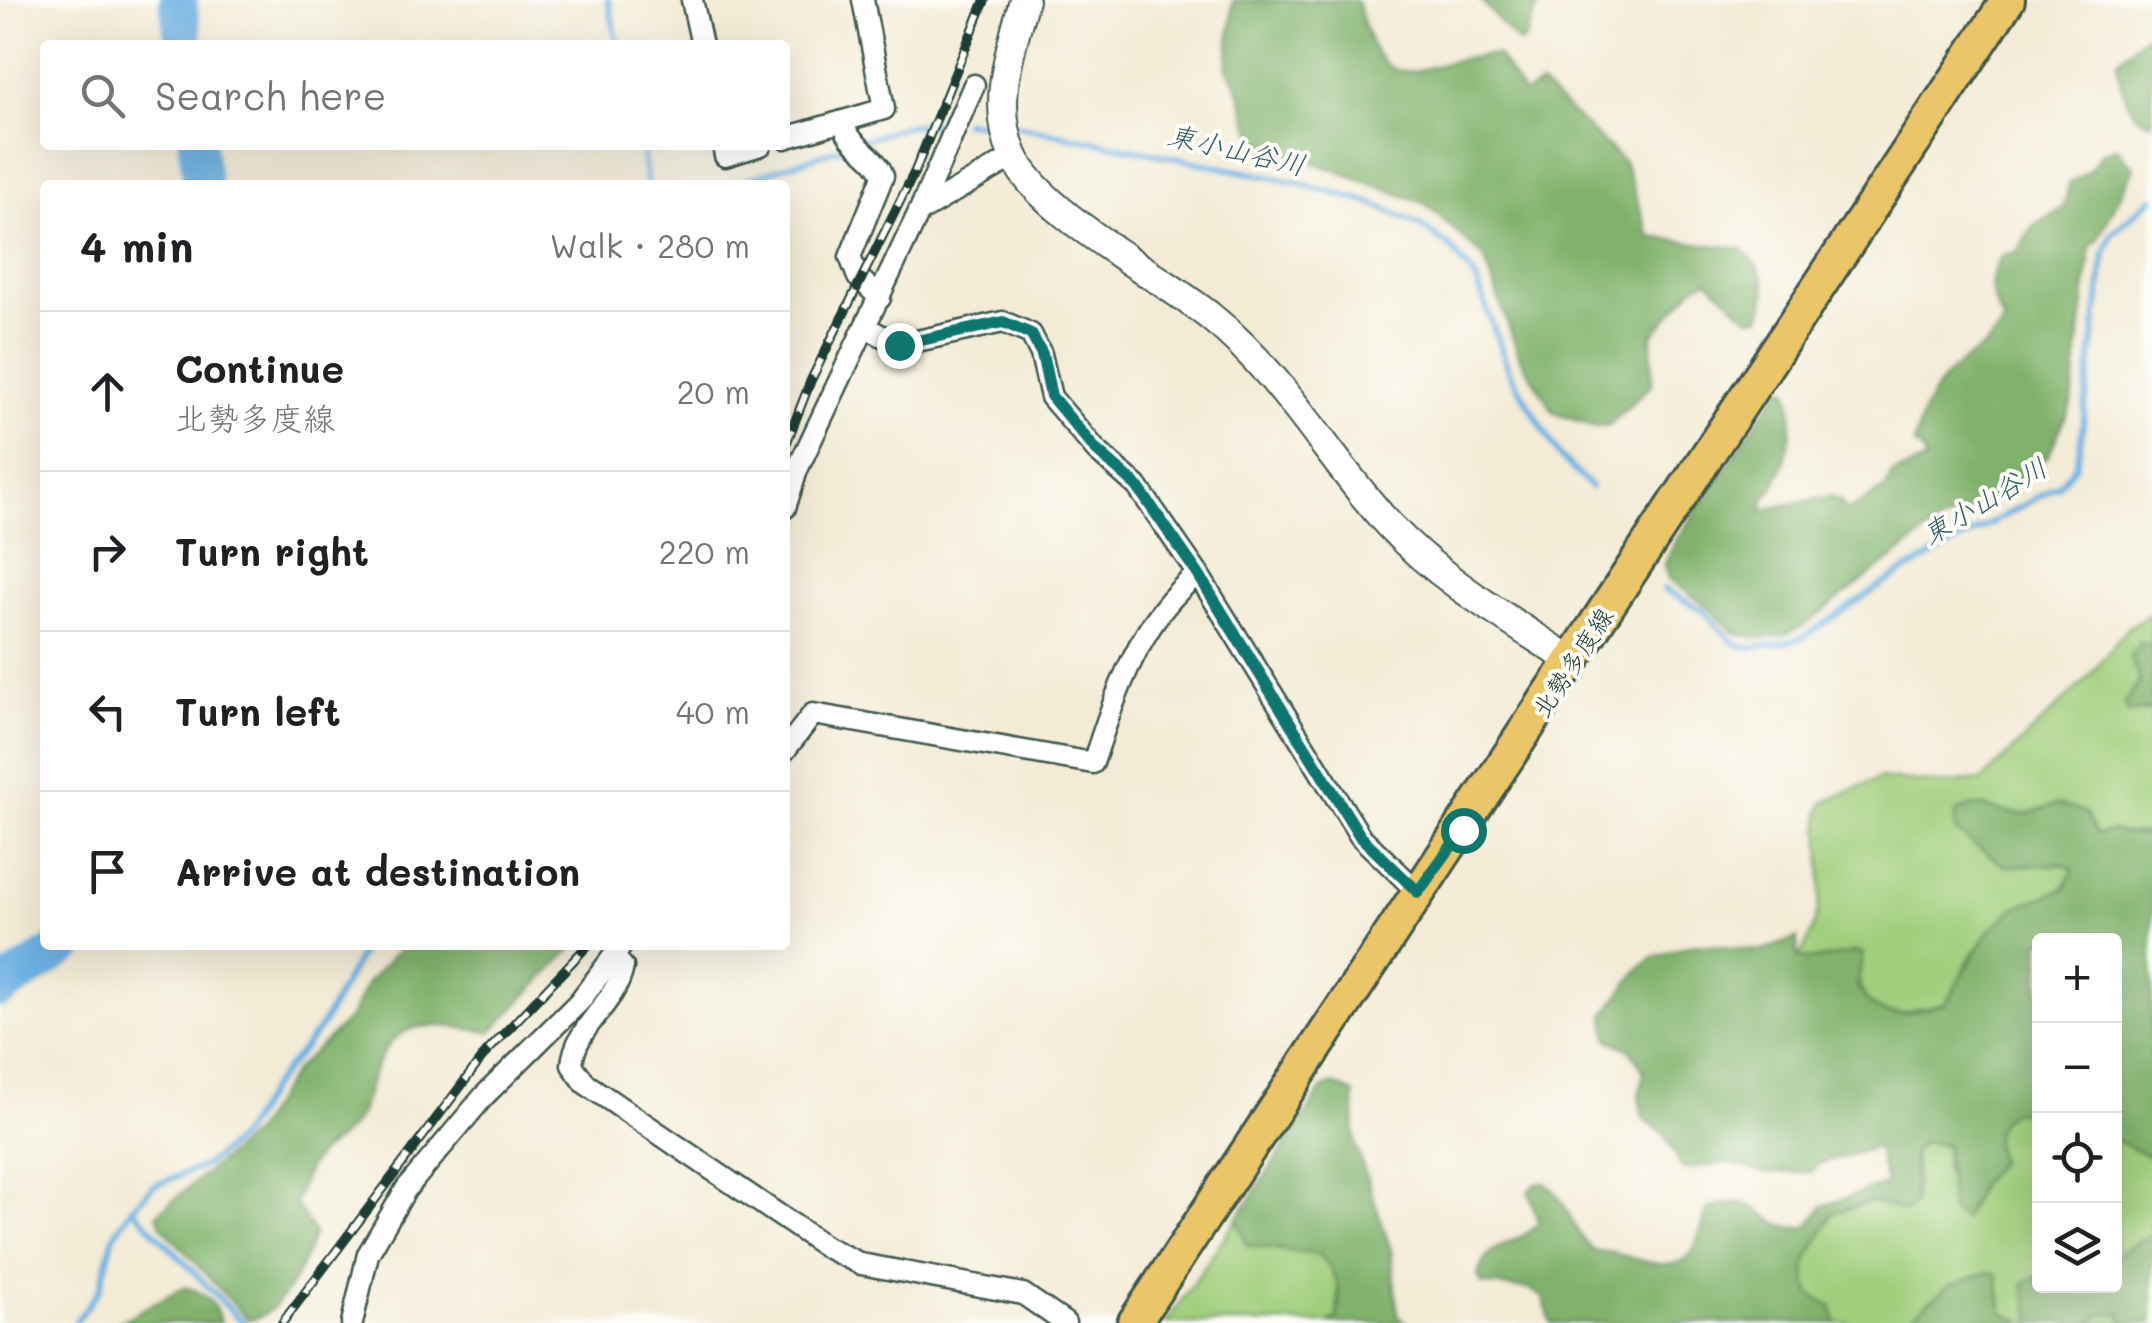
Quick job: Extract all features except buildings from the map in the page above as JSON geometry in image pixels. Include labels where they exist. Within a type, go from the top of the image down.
[{"type":"main road","name":"北勢多度線","points":[[1134,1323],[2008,0]]},
{"type":"street","points":[[692,0],[701,40]]},
{"type":"street","points":[[790,137],[843,125],[884,109],[863,0]]},
{"type":"street","points":[[1024,0],[1006,63],[1002,100],[1011,147],[1065,213],[1213,318],[1252,356],[1391,527],[1472,594],[1572,661]]},
{"type":"street","points":[[790,492],[974,85]]},
{"type":"street","points":[[843,125],[862,152],[880,166],[883,176],[850,256],[858,278],[880,298]]},
{"type":"street","points":[[919,212],[1011,147]]},
{"type":"street","points":[[724,150],[725,156],[745,150]]},
{"type":"street","points":[[866,328],[899,345],[1003,322],[1031,334],[1042,354],[1051,396],[1096,450],[1137,486],[1198,574],[1360,836],[1418,892]]},
{"type":"street","points":[[790,743],[812,714],[1093,763],[1143,636],[1171,594],[1198,574]]},
{"type":"street","points":[[352,1323],[368,1254],[406,1189],[484,1096],[579,1002],[618,952]]},
{"type":"street","points":[[618,952],[624,967],[621,982],[574,1044],[572,1065],[586,1084],[826,1247],[862,1264],[1023,1294],[1066,1323]]},
{"type":"green space","points":[[1233,0],[1357,0],[1367,35],[1379,57],[1392,68],[1425,69],[1497,55],[1524,94],[1541,85],[1624,162],[1650,237],[1742,249],[1763,280],[1765,297],[1760,317],[1749,318],[1708,280],[1694,287],[1652,336],[1652,384],[1609,425],[1595,427],[1554,413],[1520,358],[1484,257],[1426,204],[1259,142],[1227,69]]},
{"type":"green space","points":[[1481,0],[1540,0],[1524,42],[1518,43]]},
{"type":"green space","points":[[2152,29],[2152,123],[2143,120],[2131,107],[2117,62]]},
{"type":"green space","points":[[2117,148],[2134,168],[2096,243],[2091,243],[2072,403],[2048,456],[2015,486],[1935,526],[1806,624],[1784,635],[1761,638],[1736,634],[1708,607],[1668,578],[1665,564],[1675,542],[1780,388],[1788,389],[1790,437],[1781,471],[1762,510],[1830,496],[1840,500],[1846,511],[1886,488],[1892,474],[1925,461],[1923,451],[1914,445],[1930,400],[1951,371],[1985,346],[2005,322],[1992,288],[1994,272],[2003,255],[2017,252],[2034,225],[2063,208],[2070,182],[2090,170],[2102,152]]},
{"type":"green space","points":[[2152,613],[2152,645],[2140,644],[2130,657],[2140,681],[2130,694],[2143,712],[2152,709],[2152,837],[2145,833],[2095,834],[2057,804],[2026,814],[1973,806],[1956,813],[1956,831],[2005,866],[2062,864],[2074,869],[2044,905],[1970,956],[1955,992],[1942,1006],[1899,1013],[1876,1009],[1862,992],[1854,951],[1833,961],[1798,958],[1819,906],[1820,812],[1824,802],[1880,778],[1941,784],[1982,780],[2087,679],[2129,627]]},
{"type":"green space","points":[[2140,643],[2152,645],[2152,709],[2128,713],[2125,704],[2140,681],[2130,657]]},
{"type":"green space","points":[[2057,804],[2085,812],[2096,834],[2112,831],[2152,837],[2152,1158],[2122,1143],[2122,933],[2032,933],[2032,1113],[2012,1111],[1997,1127],[1995,1147],[1999,1162],[1980,1184],[1964,1219],[1951,1211],[1946,1145],[1923,1142],[1913,1152],[1914,1204],[1906,1211],[1870,1202],[1832,1213],[1806,1270],[1811,1295],[1832,1306],[1836,1323],[1551,1323],[1543,1297],[1529,1289],[1482,1284],[1478,1275],[1490,1254],[1539,1223],[1529,1192],[1536,1184],[1545,1183],[1554,1191],[1594,1251],[1663,1264],[1686,1258],[1695,1247],[1708,1209],[1740,1203],[1780,1224],[1807,1227],[1823,1206],[1886,1184],[1877,1147],[1815,1165],[1812,1172],[1766,1173],[1729,1163],[1683,1169],[1664,1134],[1643,1118],[1639,1096],[1644,1071],[1630,1050],[1608,1039],[1605,1015],[1637,971],[1653,957],[1695,944],[1762,951],[1797,938],[1798,958],[1863,953],[1857,987],[1877,1009],[1896,1014],[1945,1004],[1988,932],[2014,908],[2066,888],[2073,869],[2062,864],[2005,866],[1955,831],[1955,814],[1973,806],[2016,814]]},
{"type":"green space","points":[[398,950],[570,950],[491,1032],[422,1026],[395,1039],[383,1052],[354,1123],[318,1155],[305,1176],[295,1204],[314,1233],[298,1272],[271,1309],[248,1320],[161,1225],[157,1214],[253,1134],[295,1070],[350,1018],[367,983]]},
{"type":"green space","points":[[1333,1084],[1354,1093],[1355,1144],[1391,1250],[1398,1317],[1406,1323],[1329,1323],[1337,1318],[1339,1291],[1320,1255],[1247,1245],[1237,1219],[1322,1089]]},
{"type":"green space","points":[[2012,1111],[2032,1113],[2032,1293],[2122,1293],[2122,1143],[2152,1158],[2152,1323],[1836,1323],[1810,1293],[1804,1271],[1832,1213],[1870,1202],[1906,1211],[1917,1183],[1913,1152],[1923,1142],[1946,1145],[1945,1167],[1964,1218],[1980,1184],[1998,1162],[1995,1133]]},
{"type":"green space","points":[[1237,1219],[1247,1245],[1319,1255],[1339,1278],[1337,1318],[1329,1323],[1166,1323]]},
{"type":"green space","points":[[2152,1233],[2152,1323],[2123,1323],[2121,1314],[2103,1314],[2089,1323],[2033,1323],[2023,1283],[2032,1279],[2032,1293],[2122,1293],[2122,1252]]},
{"type":"green space","points":[[1989,1272],[1997,1274],[2003,1312],[2024,1323],[1903,1323],[1950,1285]]},
{"type":"green space","points":[[184,1287],[208,1299],[220,1323],[117,1323]]},
{"type":"waterway","points":[[178,0],[183,40]]},
{"type":"waterway","points":[[608,0],[617,40]]},
{"type":"waterway","name":"東小山谷川","points":[[964,122],[996,124]]},
{"type":"waterway","name":"東小山谷川","points":[[861,141],[906,126],[951,123]]},
{"type":"waterway","name":"東小山谷川","points":[[1014,125],[1294,182],[1371,203],[1420,225],[1450,247],[1476,279],[1509,371],[1560,457],[1591,487]]},
{"type":"waterway","name":"東小山谷川","points":[[745,180],[850,145]]},
{"type":"waterway","points":[[198,150],[201,180]]},
{"type":"waterway","points":[[643,150],[646,180]]},
{"type":"waterway","name":"東小山谷川","points":[[1664,589],[1704,611],[1733,642],[1748,648],[1784,643],[1804,637],[1891,579],[2058,486],[2075,466],[2080,446],[2105,253],[2112,234],[2152,198]]},
{"type":"waterway","points":[[0,989],[59,950]]},
{"type":"waterway","points":[[75,1323],[100,1289],[114,1235],[132,1208],[153,1186],[206,1165],[240,1137],[273,1085],[320,1028],[362,950]]},
{"type":"waterway","name":"東小山谷川","points":[[132,1208],[243,1323]]},
{"type":"railway","points":[[790,434],[811,380],[915,171],[985,0]]},
{"type":"railway","points":[[282,1323],[485,1054],[583,950]]},
{"type":"route","points":[[899,345],[928,342],[1003,322],[1031,334],[1042,354],[1051,396],[1096,450],[1137,486],[1198,574],[1360,836],[1418,892],[1463,830]]}]
